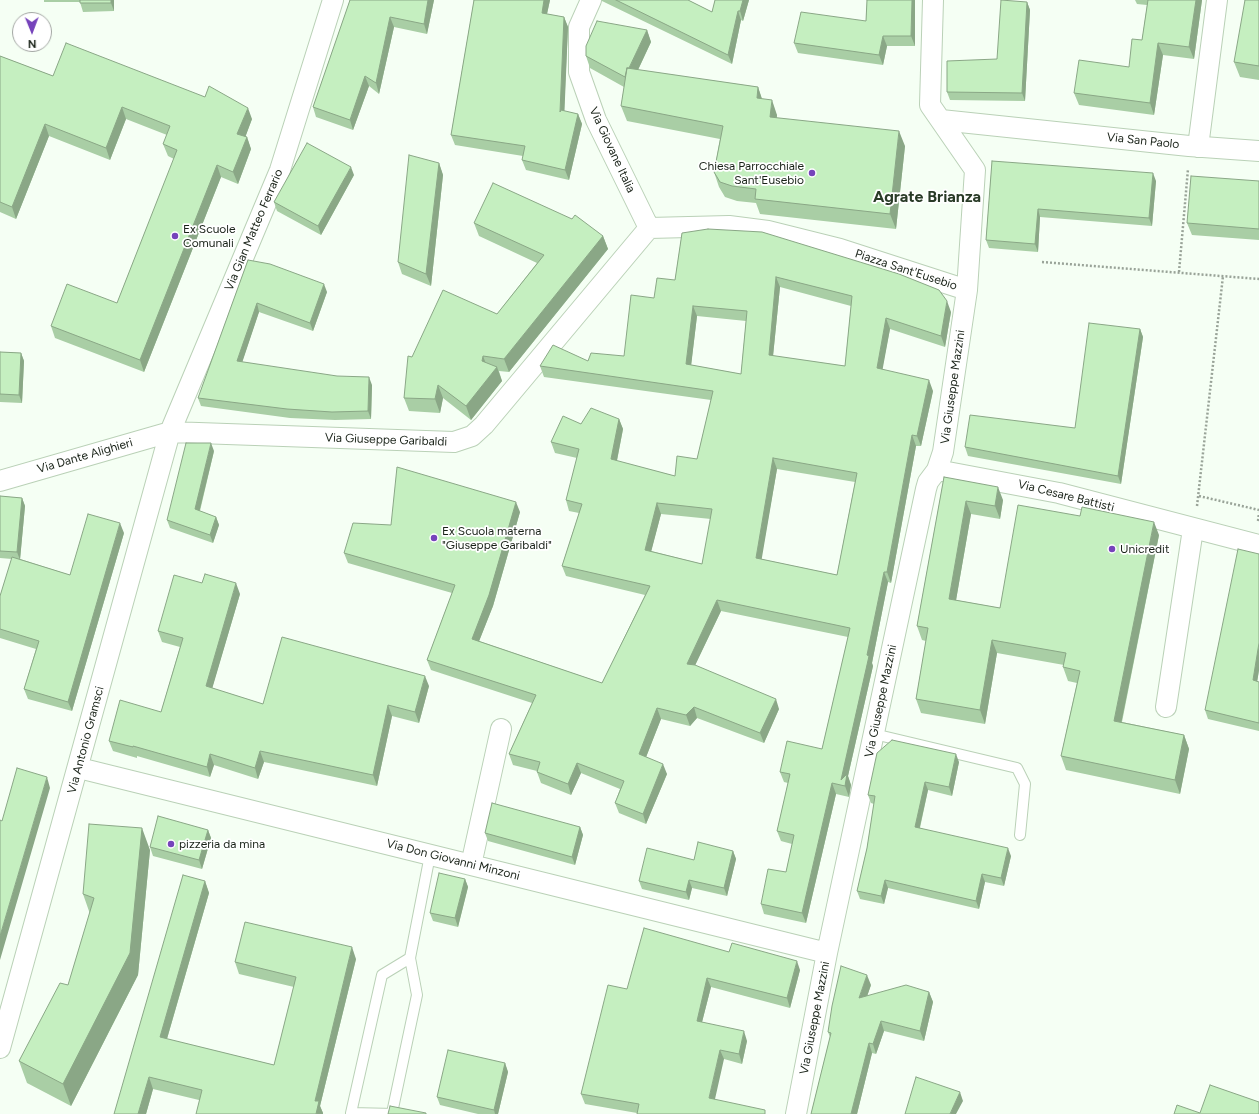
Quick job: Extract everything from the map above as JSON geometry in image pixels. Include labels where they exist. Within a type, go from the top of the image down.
[{"type":"street","name":"Via Gian Matteo Ferrario","points":[[170,432],[280,170],[334,0]]},
{"type":"street","name":"Via Giovane Italia","points":[[591,0],[579,27],[579,72],[596,120],[649,228]]},
{"type":"street","points":[[933,0],[936,113]]},
{"type":"street","points":[[1194,146],[1217,0]]},
{"type":"street","name":"Piazza Sant'Eusebio","points":[[649,228],[729,226],[768,231],[840,249],[967,290],[975,170],[936,113]]},
{"type":"street","name":"Via San Paolo","points":[[936,113],[1194,146],[1259,151]]},
{"type":"street","name":"Via Giuseppe Garibaldi","points":[[170,432],[454,442],[472,436],[484,425],[649,228]]},
{"type":"street","name":"Via Giuseppe Mazzini","points":[[796,1114],[828,953],[926,489],[928,482],[937,470],[943,452],[967,290]]},
{"type":"street","name":"Via Dante Alighieri","points":[[0,481],[170,432]]},
{"type":"street","name":"Via Antonio Gramsci","points":[[0,1048],[79,768],[170,432]]},
{"type":"street","name":"Via Cesare Battisti","points":[[937,470],[1058,493],[1259,545]]},
{"type":"street","points":[[1166,707],[1193,529]]},
{"type":"street","points":[[471,865],[501,729]]},
{"type":"street","name":"Via Don Giovanni Minzoni","points":[[79,768],[828,953]]},
{"type":"lane","points":[[874,734],[1016,768],[1025,784],[1020,835]]},
{"type":"lane","points":[[392,1114],[417,995],[410,958],[430,854]]},
{"type":"lane","points":[[395,1114],[351,1113],[382,975],[410,958]]},
{"type":"path","points":[[1179,272],[1194,146]]},
{"type":"path","points":[[1042,262],[1259,279]]},
{"type":"path","points":[[1193,529],[1199,496],[1223,276]]},
{"type":"path","points":[[1199,496],[1259,510]]},
{"type":"building","points":[[80,0],[111,0],[111,3],[80,3]]},
{"type":"building","points":[[350,0],[428,0],[424,24],[390,17],[376,83],[365,76],[350,120],[313,107]]},
{"type":"building","points":[[474,0],[544,0],[542,13],[564,17],[560,112],[561,110],[578,114],[565,170],[522,160],[525,146],[451,135]]},
{"type":"building","points":[[616,0],[688,0],[712,12],[715,0],[743,0],[740,11],[738,11],[728,55]]},
{"type":"building","points":[[867,0],[912,0],[911,36],[883,36],[879,55],[794,43],[801,12],[866,21]]},
{"type":"building","points":[[1001,0],[1027,2],[1022,93],[947,92],[947,61],[997,59]]},
{"type":"building","points":[[1148,0],[1196,0],[1189,47],[1158,43],[1150,103],[1074,93],[1079,60],[1129,67],[1132,39],[1142,40]]},
{"type":"building","points":[[1245,0],[1259,0],[1259,66],[1234,62]]},
{"type":"building","points":[[597,21],[647,30],[629,68],[627,68],[625,77],[586,56],[586,46]]},
{"type":"building","points":[[66,43],[205,97],[209,86],[248,108],[237,134],[247,137],[233,172],[217,165],[140,360],[51,326],[67,284],[117,303],[177,150],[163,144],[170,126],[122,107],[106,148],[45,124],[12,207],[0,202],[0,56],[53,76]]},
{"type":"building","points":[[627,68],[758,87],[757,98],[772,100],[770,117],[899,131],[890,214],[755,199],[756,189],[732,186],[720,182],[714,172],[723,126],[621,106]]},
{"type":"building","points":[[307,143],[351,167],[318,226],[274,202]]},
{"type":"building","points":[[409,155],[439,163],[426,274],[398,262]]},
{"type":"building","points":[[992,161],[1153,173],[1149,218],[1038,209],[1035,244],[986,240]]},
{"type":"building","points":[[1191,176],[1259,181],[1259,229],[1187,223]]},
{"type":"building","points":[[493,183],[572,219],[575,215],[603,236],[504,359],[483,356],[482,361],[497,367],[466,406],[438,385],[435,399],[404,398],[408,356],[412,357],[443,290],[497,314],[544,255],[474,223]]},
{"type":"building","points":[[708,229],[762,232],[899,274],[939,290],[947,301],[941,336],[886,318],[877,368],[929,380],[917,436],[912,435],[887,572],[884,572],[867,655],[869,656],[841,780],[847,774],[845,786],[832,783],[802,913],[761,904],[768,869],[786,872],[794,835],[777,831],[790,774],[780,772],[787,741],[822,749],[850,628],[717,600],[687,664],[695,665],[776,699],[760,733],[694,707],[686,715],[657,708],[639,754],[663,764],[643,814],[615,803],[624,781],[577,763],[568,784],[537,772],[540,762],[509,754],[536,695],[427,660],[455,585],[344,553],[353,523],[391,525],[397,467],[516,502],[489,595],[472,639],[602,683],[650,586],[562,566],[582,504],[566,500],[579,449],[551,442],[563,416],[581,424],[591,408],[619,419],[611,459],[675,476],[677,456],[697,459],[713,391],[540,366],[553,345],[588,361],[591,353],[624,356],[631,295],[654,298],[657,278],[675,280],[682,233]],"holes":[[[776,277],[852,296],[845,366],[769,355]],[[693,306],[747,311],[741,374],[686,364]],[[773,458],[857,473],[837,575],[756,558]],[[657,503],[712,509],[702,564],[645,550]]]},
{"type":"building","points":[[248,260],[270,264],[324,284],[310,323],[257,303],[237,361],[337,376],[369,377],[368,411],[332,412],[287,409],[198,398]]},
{"type":"building","points":[[1089,323],[1140,329],[1118,476],[965,447],[970,415],[1075,428]]},
{"type":"building","points":[[0,352],[21,353],[19,395],[0,394]]},
{"type":"building","points":[[186,443],[211,443],[195,509],[216,517],[210,535],[167,520]]},
{"type":"building","points":[[944,477],[998,487],[995,506],[966,501],[949,599],[1000,608],[1018,505],[1080,516],[1082,507],[1154,522],[1114,721],[1184,735],[1175,780],[1061,756],[1080,671],[1063,667],[1066,653],[992,640],[980,710],[916,699],[928,628],[917,626]]},
{"type":"building","points":[[0,496],[22,498],[17,552],[0,551]]},
{"type":"building","points":[[88,514],[120,523],[68,702],[24,689],[39,641],[0,629],[0,596],[12,557],[70,575]]},
{"type":"building","points":[[1238,549],[1259,554],[1259,643],[1253,680],[1259,682],[1259,723],[1205,710]]},
{"type":"building","points":[[205,574],[236,583],[206,686],[263,704],[282,637],[425,676],[415,712],[388,705],[373,775],[260,751],[255,768],[210,754],[207,767],[133,746],[109,741],[120,700],[161,712],[183,638],[158,631],[174,575],[202,583]]},
{"type":"building","points":[[892,740],[956,754],[949,787],[925,782],[915,827],[1008,848],[1001,878],[982,874],[976,901],[885,880],[881,896],[857,891],[867,848],[875,796],[868,795],[877,753]]},
{"type":"building","points":[[17,768],[47,777],[0,936],[0,820],[2,821]]},
{"type":"building","points":[[492,803],[580,827],[572,857],[485,833]]},
{"type":"building","points":[[158,816],[208,830],[199,860],[150,847]]},
{"type":"building","points":[[89,824],[142,828],[130,953],[63,1084],[19,1061],[60,983],[68,985],[94,898],[83,894]]},
{"type":"building","points":[[698,842],[733,851],[724,888],[689,880],[686,892],[639,881],[647,848],[694,860]]},
{"type":"building","points":[[439,873],[465,879],[455,918],[430,913]]},
{"type":"building","points":[[183,875],[205,881],[160,1037],[274,1065],[296,977],[235,962],[245,922],[352,947],[315,1101],[319,1101],[316,1114],[196,1114],[202,1090],[149,1077],[138,1114],[114,1114]]},
{"type":"building","points":[[644,928],[729,952],[732,943],[797,961],[787,998],[707,978],[697,1021],[744,1031],[739,1054],[720,1050],[709,1098],[765,1110],[765,1114],[637,1114],[639,1104],[581,1094],[608,985],[627,989]]},
{"type":"building","points":[[841,966],[867,975],[859,998],[906,985],[929,992],[920,1031],[881,1021],[873,1044],[869,1043],[851,1114],[811,1114],[831,1033],[828,1032]]},
{"type":"building","points":[[448,1050],[505,1063],[494,1110],[437,1097]]},
{"type":"building","points":[[916,1077],[960,1092],[950,1114],[905,1114]]},
{"type":"building","points":[[1210,1085],[1259,1102],[1259,1114],[1174,1114],[1177,1105],[1200,1113]]},
{"type":"building","points":[[390,1106],[426,1113],[426,1114],[388,1114]]},
{"type":"place","name":"Chiesa Parrocchiale Sant'Eusebio","points":[[812,173]]},
{"type":"place","name":"Ex Scuole Comunali","points":[[175,236]]},
{"type":"place","name":"Ex Scuola materna \"Giuseppe Garibaldi\"","points":[[434,538]]},
{"type":"place","name":"Unicredit","points":[[1112,549]]},
{"type":"place","name":"pizzeria da mina","points":[[171,844]]},
{"type":"district","name":"Agrate Brianza","points":[[927,197]]}]
